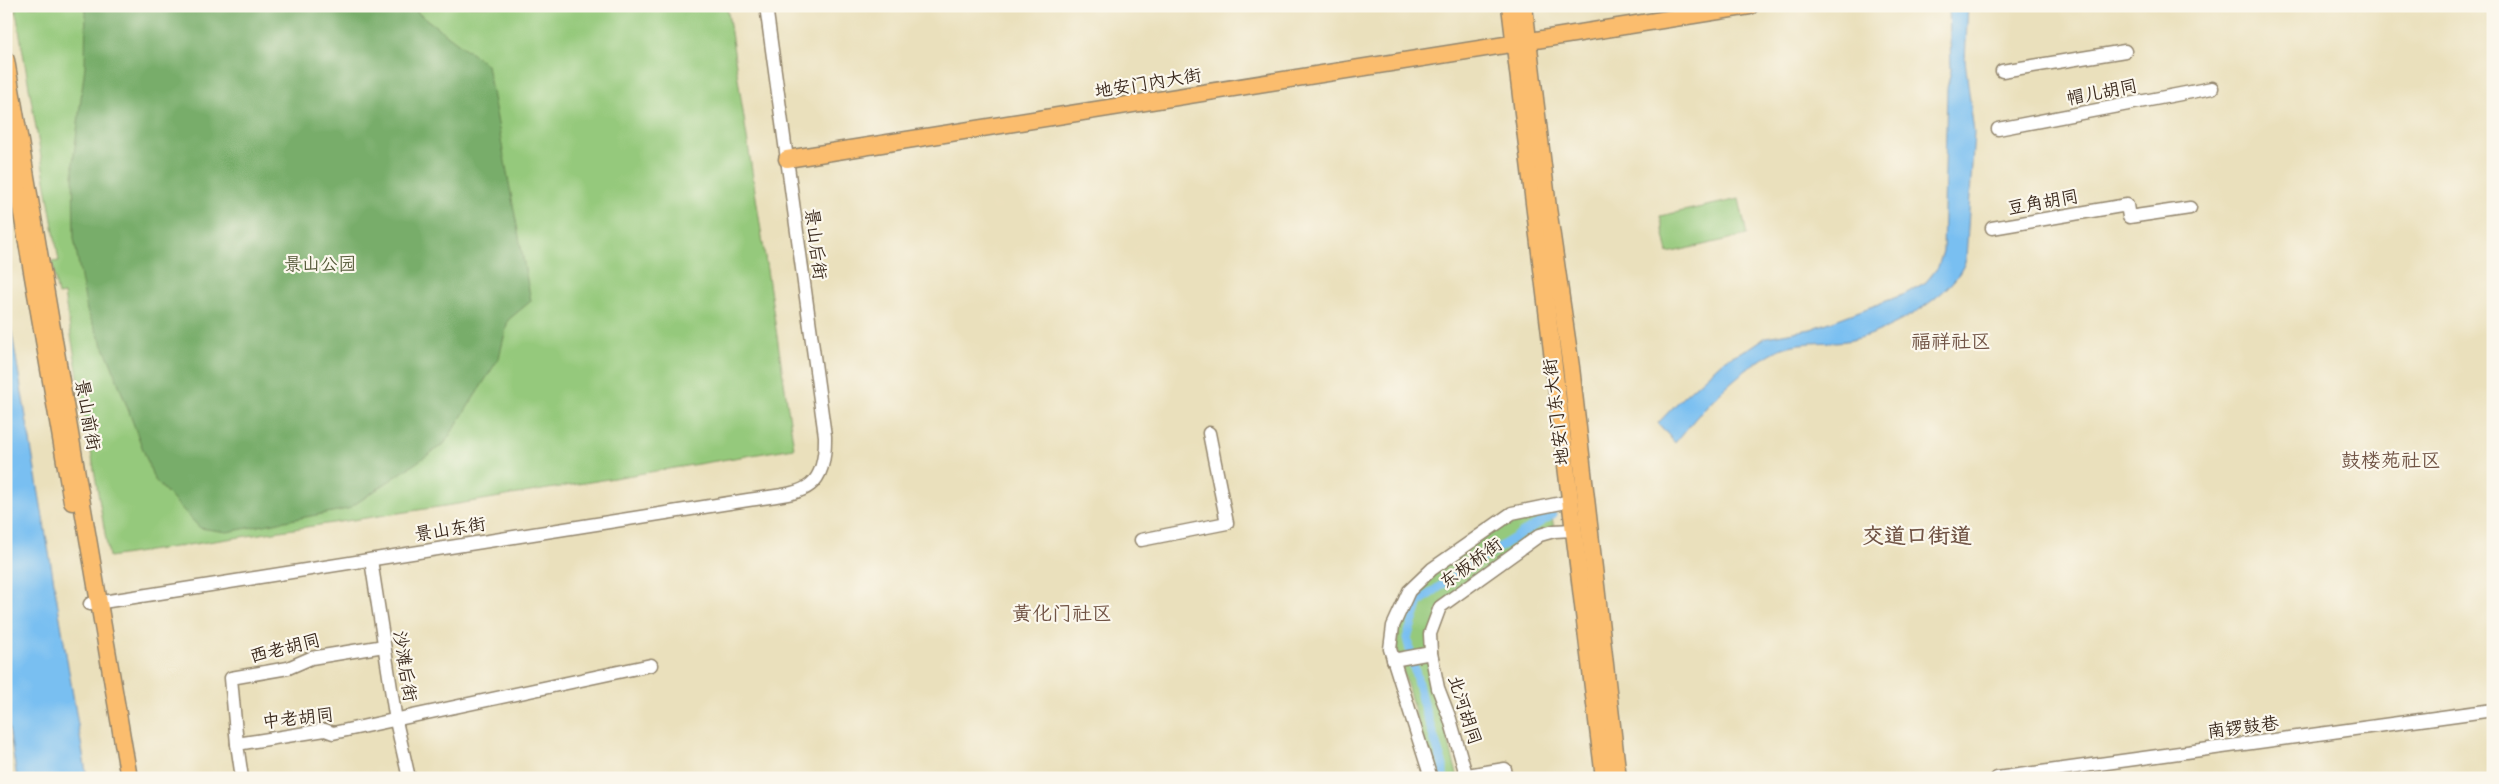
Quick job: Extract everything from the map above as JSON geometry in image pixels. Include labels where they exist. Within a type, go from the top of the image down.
[{"type":"main road","points":[[1510,6],[1521,43]]},
{"type":"main road","points":[[1521,43],[1524,6]]},
{"type":"main road","name":"地安门内大街","points":[[787,159],[1121,108],[1750,6]]},
{"type":"main road","name":"地安门东大街","points":[[1521,43],[1574,530],[1604,778]]},
{"type":"main road","name":"地安门东大街","points":[[1521,43],[1548,208],[1571,367],[1618,778]]},
{"type":"main road","name":"景山前街","points":[[6,60],[95,603],[119,778]]},
{"type":"main road","name":"景山前街","points":[[6,122],[129,778]]},
{"type":"street","name":"景山后街","points":[[766,6],[824,436],[822,471],[813,483]]},
{"type":"street","points":[[2002,72],[2125,51]]},
{"type":"street","name":"帽儿胡同","points":[[1998,129],[2212,88]]},
{"type":"street","name":"豆角胡同","points":[[1992,228],[2127,205],[2129,217],[2190,208]]},
{"type":"street","points":[[1141,540],[1227,523],[1209,433]]},
{"type":"street","name":"景山东街","points":[[95,603],[778,496],[800,491],[813,483]]},
{"type":"street","points":[[1431,778],[1390,649],[1393,626],[1409,591],[1432,569],[1512,513],[1571,501]]},
{"type":"street","name":"东板桥街","points":[[1431,653],[1430,634],[1440,607],[1540,535],[1554,531],[1574,530]]},
{"type":"street","name":"沙滩后街","points":[[371,560],[396,721],[409,778]]},
{"type":"street","name":"西老胡同","points":[[237,744],[232,678],[288,668],[310,658],[384,646]]},
{"type":"street","points":[[1393,660],[1431,653]]},
{"type":"street","name":"北河胡同","points":[[1431,653],[1438,688],[1450,719],[1467,776]]},
{"type":"street","name":"中老胡同","points":[[237,744],[325,730],[333,733],[396,721],[651,665]]},
{"type":"street","name":"南锣鼓巷","points":[[1997,778],[2493,710]]},
{"type":"street","points":[[237,744],[242,778]]},
{"type":"street","points":[[1467,776],[1506,774]]},
{"type":"green space","name":"景山公园","points":[[15,6],[727,6],[794,448],[458,504],[109,557],[64,294],[58,295],[52,262],[59,261]]},
{"type":"green space","points":[[86,6],[415,6],[418,13],[487,65],[531,301],[508,320],[499,358],[444,444],[348,509],[227,532],[200,528],[154,479],[110,361],[87,311],[74,238],[73,163],[85,66]]},
{"type":"green space","points":[[1739,199],[1747,235],[1668,253],[1660,216]]},
{"type":"green space","points":[[1551,511],[1554,529],[1443,601],[1429,666],[1458,778],[1434,778],[1397,650],[1398,625],[1406,597],[1424,579],[1512,519]]},
{"type":"water","points":[[1949,6],[1968,6],[1965,60],[1974,133],[1966,259],[1959,273],[1948,287],[1933,300],[1897,323],[1879,331],[1846,341],[1798,344],[1772,353],[1744,371],[1719,393],[1675,443],[1658,423],[1682,398],[1724,360],[1751,347],[1766,337],[1811,329],[1905,294],[1926,282],[1938,267],[1943,251],[1947,88],[1951,71]]},
{"type":"water","points":[[6,298],[87,778],[17,778],[6,710]]},
{"type":"waterway","points":[[1443,778],[1443,766],[1422,700],[1407,638],[1419,602],[1458,573],[1552,515]]},
{"type":"district","name":"福祥社区","points":[[1951,341]]},
{"type":"district","name":"鼓楼苑社区","points":[[2391,460]]},
{"type":"district","name":"交道口街道","points":[[1917,535]]},
{"type":"district","name":"黄化门社区","points":[[1062,613]]}]
